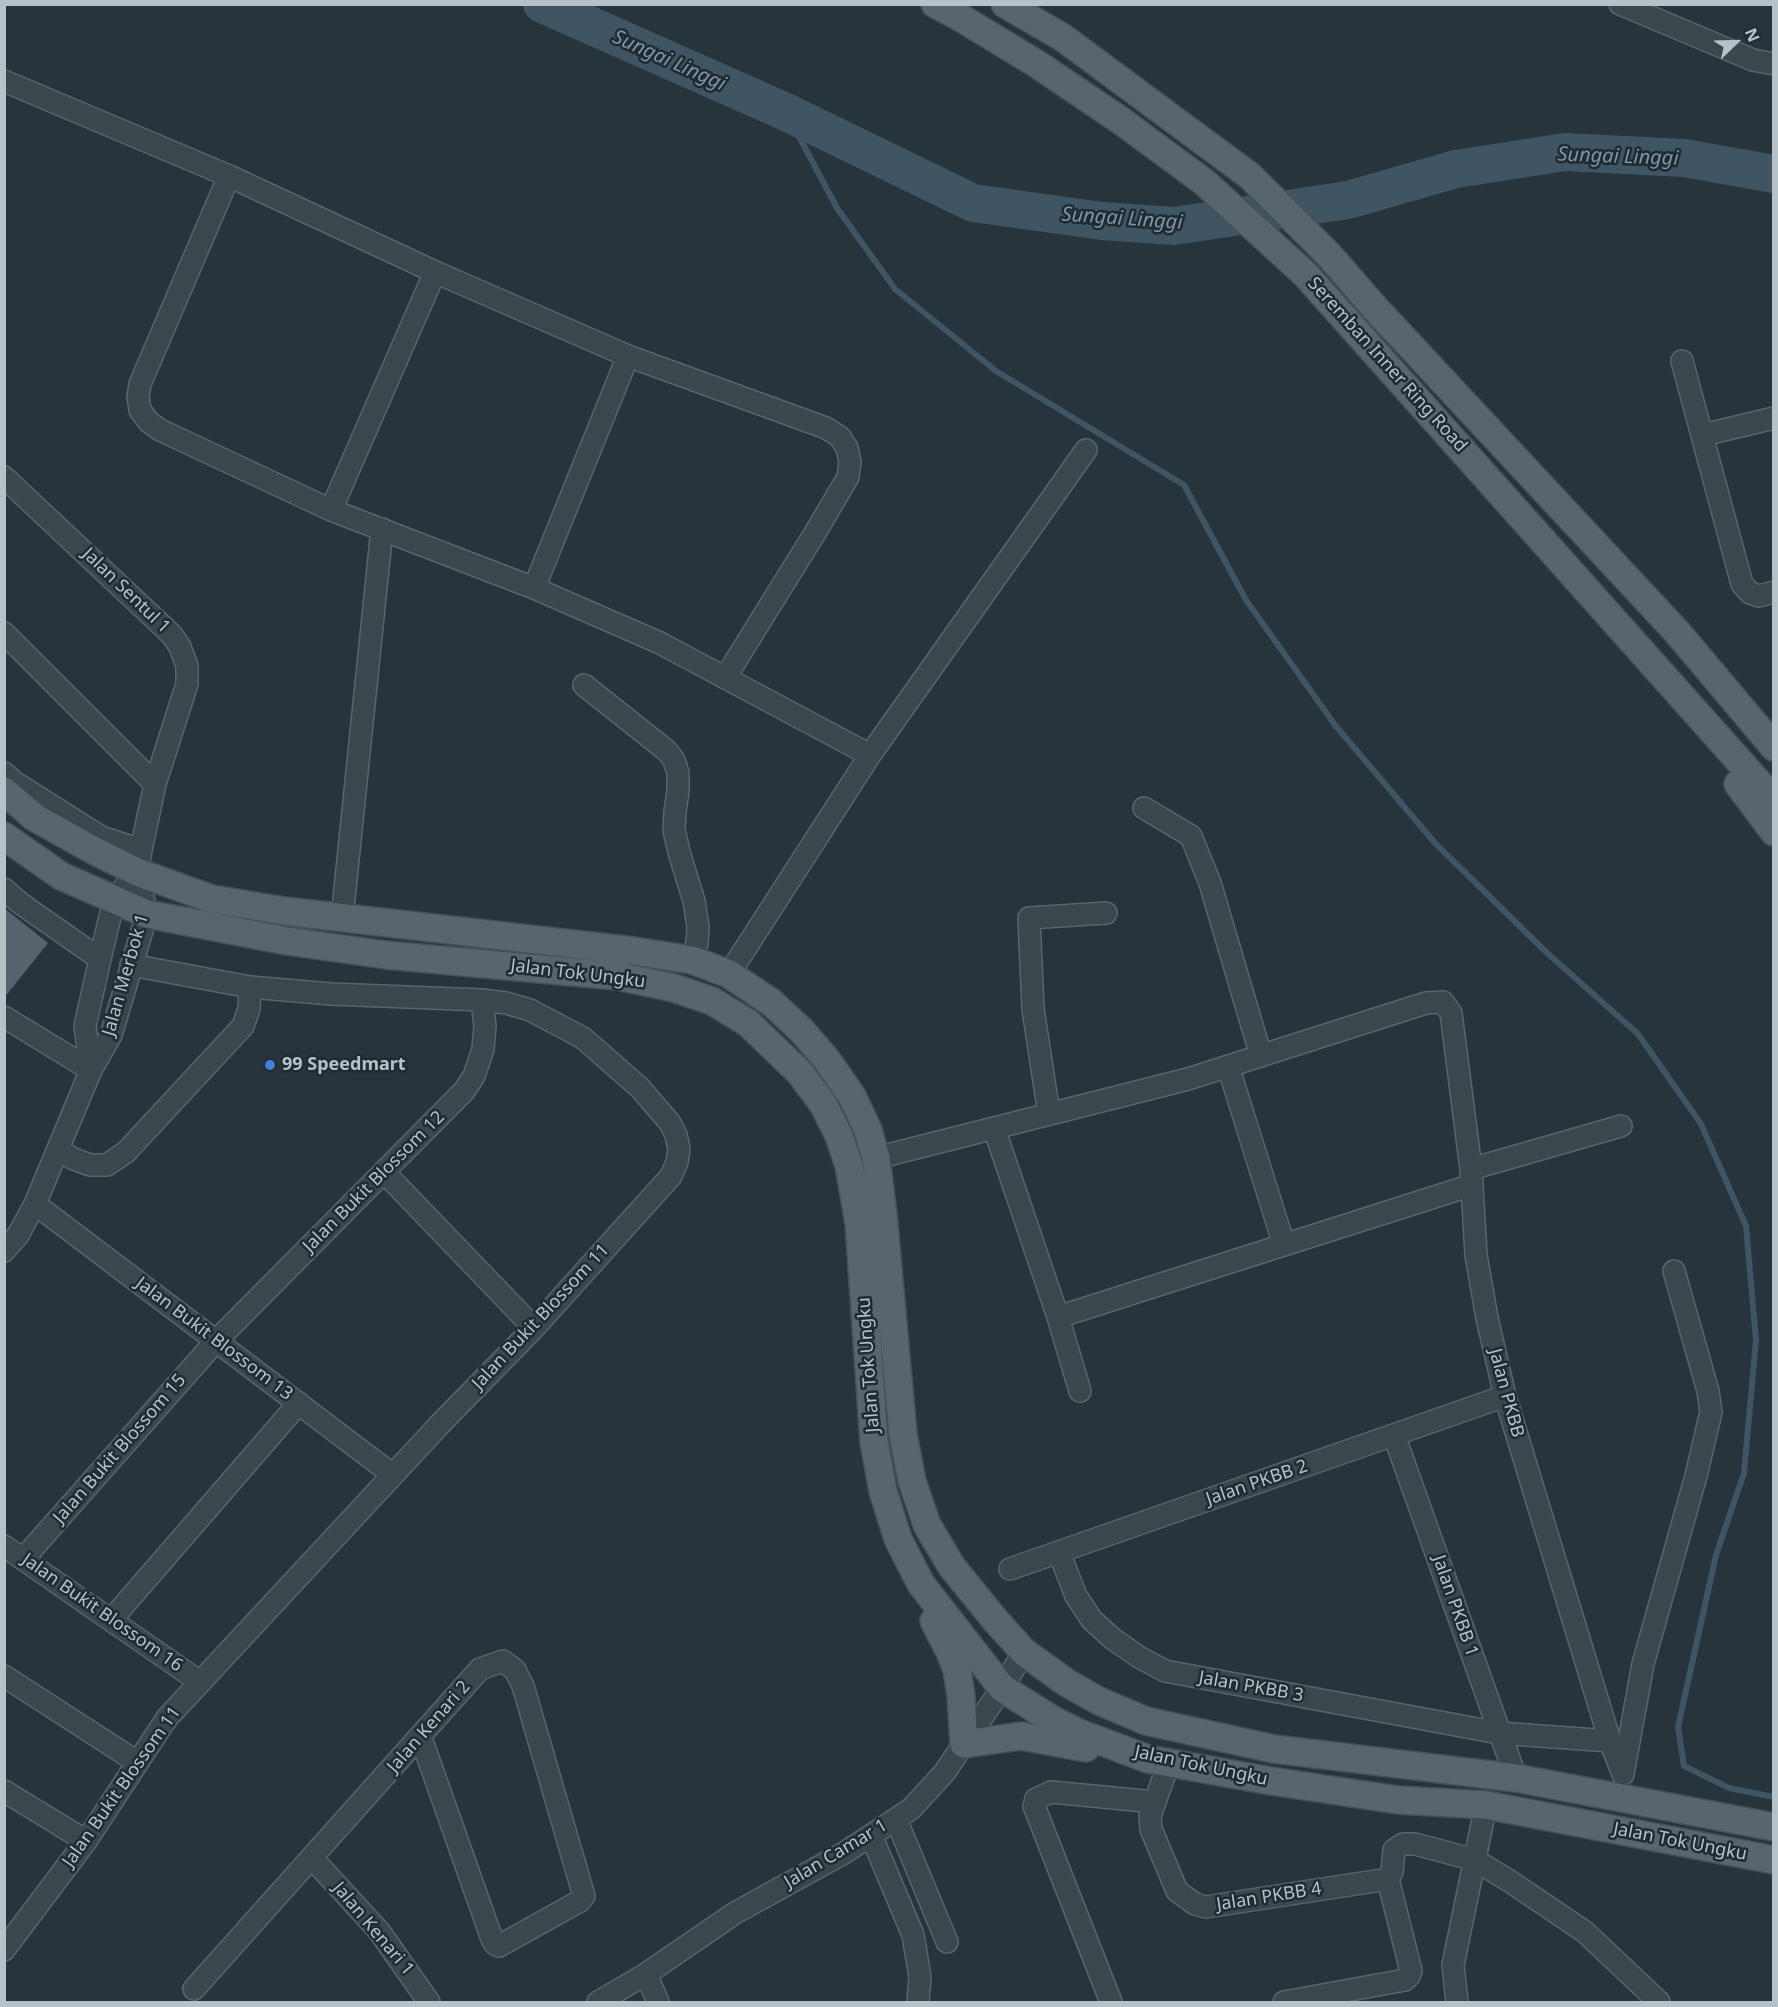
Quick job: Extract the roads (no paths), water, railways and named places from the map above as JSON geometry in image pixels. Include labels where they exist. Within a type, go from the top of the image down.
[{"type":"main road","name":"Seremban Inner Ring Road","points":[[935,4],[1037,63],[1120,120],[1204,182],[1305,274],[1773,800]]},
{"type":"main road","name":"Seremban Inner Ring Road","points":[[1005,4],[1062,38],[1250,176],[1328,254],[1376,309],[1677,632],[1773,747]]},
{"type":"main road","points":[[1677,632],[1773,732]]},
{"type":"main road","points":[[1635,645],[1773,832]]},
{"type":"main road","name":"Jalan Tok Ungku","points":[[4,791],[34,816],[91,849],[139,861],[212,899],[284,911],[634,951],[692,960],[729,974],[771,1003],[827,1060],[852,1096],[868,1130],[876,1158],[884,1214],[903,1434],[912,1481],[927,1525],[952,1567],[996,1621],[1024,1652],[1067,1683],[1099,1701],[1146,1721],[1274,1749],[1516,1778],[1621,1786],[1773,1827]]},
{"type":"main road","name":"Jalan Tok Ungku","points":[[4,836],[61,876],[147,914],[286,941],[386,955],[617,976],[674,988],[712,1001],[748,1023],[800,1073],[823,1104],[839,1136],[849,1166],[859,1223],[876,1452],[883,1491],[898,1539],[921,1584],[1002,1688],[1053,1720],[1079,1733],[1148,1759],[1271,1781],[1398,1800],[1486,1805],[1773,1860]]},
{"type":"main road","points":[[921,1584],[922,1601],[949,1650],[957,1671],[964,1744],[1021,1736],[1092,1749],[1107,1744]]},
{"type":"street","points":[[1620,4],[1753,60],[1773,64]]},
{"type":"street","points":[[4,81],[229,176],[435,272],[628,356],[826,428],[840,437],[847,448],[850,462],[848,477],[725,678]]},
{"type":"street","points":[[229,176],[140,384],[138,398],[140,410],[148,422],[160,430],[331,510],[534,588],[660,643],[870,755]]},
{"type":"street","points":[[331,510],[435,272]]},
{"type":"street","points":[[534,588],[628,356]]},
{"type":"street","points":[[1682,361],[1742,584],[1749,593],[1759,596],[1773,592]]},
{"type":"street","points":[[1703,435],[1773,418]]},
{"type":"street","points":[[729,974],[870,755],[1086,450]]},
{"type":"street","name":"Jalan Sentul 1","points":[[8,488],[158,621],[180,647],[187,666],[187,684],[155,784],[139,861]]},
{"type":"street","points":[[342,918],[382,529]]},
{"type":"street","points":[[4,633],[155,784]]},
{"type":"street","points":[[584,685],[667,751],[674,760],[678,773],[678,791],[674,830],[678,852],[694,901],[698,927],[697,943],[692,960]]},
{"type":"street","points":[[4,773],[31,794],[139,861]]},
{"type":"street","points":[[876,1158],[1188,1079],[1261,1056],[1210,883],[1191,836],[1144,808]]},
{"type":"street","name":"Jalan Merbok 1","points":[[91,1070],[85,1026],[100,959],[114,900],[139,861]]},
{"type":"street","name":"Jalan Merbok 1","points":[[4,1251],[18,1235],[35,1204],[91,1070],[111,1035],[147,914],[139,861]]},
{"type":"street","points":[[4,889],[20,903],[100,959]]},
{"type":"street","points":[[1049,1114],[1033,1009],[1029,918],[1106,914]]},
{"type":"street","name":"Jalan Bukit Blossom 11","points":[[8,1937],[86,1841],[166,1718],[534,1328],[671,1176],[679,1149],[670,1123],[640,1088],[583,1038],[530,1010],[506,1003],[482,1000],[331,994],[250,987],[131,965]]},
{"type":"street","points":[[58,1150],[90,1165],[107,1165],[126,1152],[243,1026],[249,1009],[250,987]]},
{"type":"street","name":"Jalan Bukit Blossom 12","points":[[216,1341],[464,1091],[474,1076],[483,1049],[482,1000]]},
{"type":"street","name":"Jalan PKBB","points":[[1261,1056],[1426,1003],[1443,1002],[1448,1006],[1451,1013],[1472,1177],[1476,1255],[1487,1318],[1505,1396],[1610,1741],[1621,1786]]},
{"type":"street","points":[[4,1017],[91,1070]]},
{"type":"street","points":[[1228,1066],[1284,1245]]},
{"type":"street","points":[[1058,1317],[1284,1245],[1621,1126]]},
{"type":"street","points":[[994,1128],[1058,1317],[1080,1391]]},
{"type":"street","points":[[384,1172],[534,1328]]},
{"type":"street","name":"Jalan Bukit Blossom 13","points":[[35,1204],[393,1475]]},
{"type":"street","points":[[1621,1786],[1643,1664],[1712,1412],[1674,1271]]},
{"type":"street","name":"Jalan Bukit Blossom 15","points":[[24,1558],[216,1341]]},
{"type":"street","name":"Jalan PKBB 2","points":[[1010,1569],[1505,1396]]},
{"type":"street","points":[[112,1619],[299,1403]]},
{"type":"street","name":"Jalan PKBB 1","points":[[1394,1435],[1516,1778]]},
{"type":"street","name":"Jalan Bukit Blossom 16","points":[[4,1546],[200,1682]]},
{"type":"street","name":"Jalan PKBB 3","points":[[1059,1552],[1076,1596],[1092,1620],[1113,1639],[1165,1671],[1499,1732],[1610,1741]]},
{"type":"street","name":"Jalan Camar 1","points":[[598,2002],[646,1974],[735,1913],[844,1853],[911,1809],[944,1773],[1024,1652]]},
{"type":"street","name":"Jalan Kenari 2","points":[[194,1989],[480,1669],[503,1661],[515,1670],[523,1686],[584,1896],[580,1901],[500,1946],[495,1944],[420,1738]]},
{"type":"street","points":[[4,1676],[137,1762]]},
{"type":"street","name":"Jalan PKBB 4","points":[[1169,1762],[1150,1816],[1151,1829],[1177,1891],[1195,1904],[1206,1907],[1388,1879]]},
{"type":"street","points":[[4,1791],[86,1841]]},
{"type":"street","points":[[1111,2002],[1034,1806],[1036,1799],[1051,1791],[1155,1802]]},
{"type":"street","points":[[1456,2002],[1453,1965],[1486,1805]]},
{"type":"street","points":[[896,1818],[947,1942]]},
{"type":"street","points":[[871,1835],[913,1935],[920,1977],[918,2002]]},
{"type":"street","points":[[1284,2002],[1405,1980],[1409,1976],[1410,1971],[1388,1879],[1392,1872],[1394,1850],[1403,1844],[1415,1844],[1475,1860],[1585,1932],[1659,2002]]},
{"type":"street","name":"Jalan Kenari 1","points":[[312,1858],[380,1931],[429,2002]]},
{"type":"street","points":[[646,1974],[658,2002]]},
{"type":"waterway","name":"Sungai Linggi","points":[[542,4],[786,112],[973,203],[1102,221],[1174,226],[1348,200],[1456,169],[1565,152],[1684,158],[1774,174]]},
{"type":"waterway","points":[[786,112],[837,208],[895,289],[996,371],[1184,485],[1246,600],[1335,725],[1435,843],[1546,952],[1638,1034],[1701,1124],[1746,1226],[1756,1340],[1744,1473],[1716,1555],[1678,1727],[1684,1766],[1729,1788],[1774,1797]]},
{"type":"place","name":"99 Speedmart","points":[[270,1065]]}]
